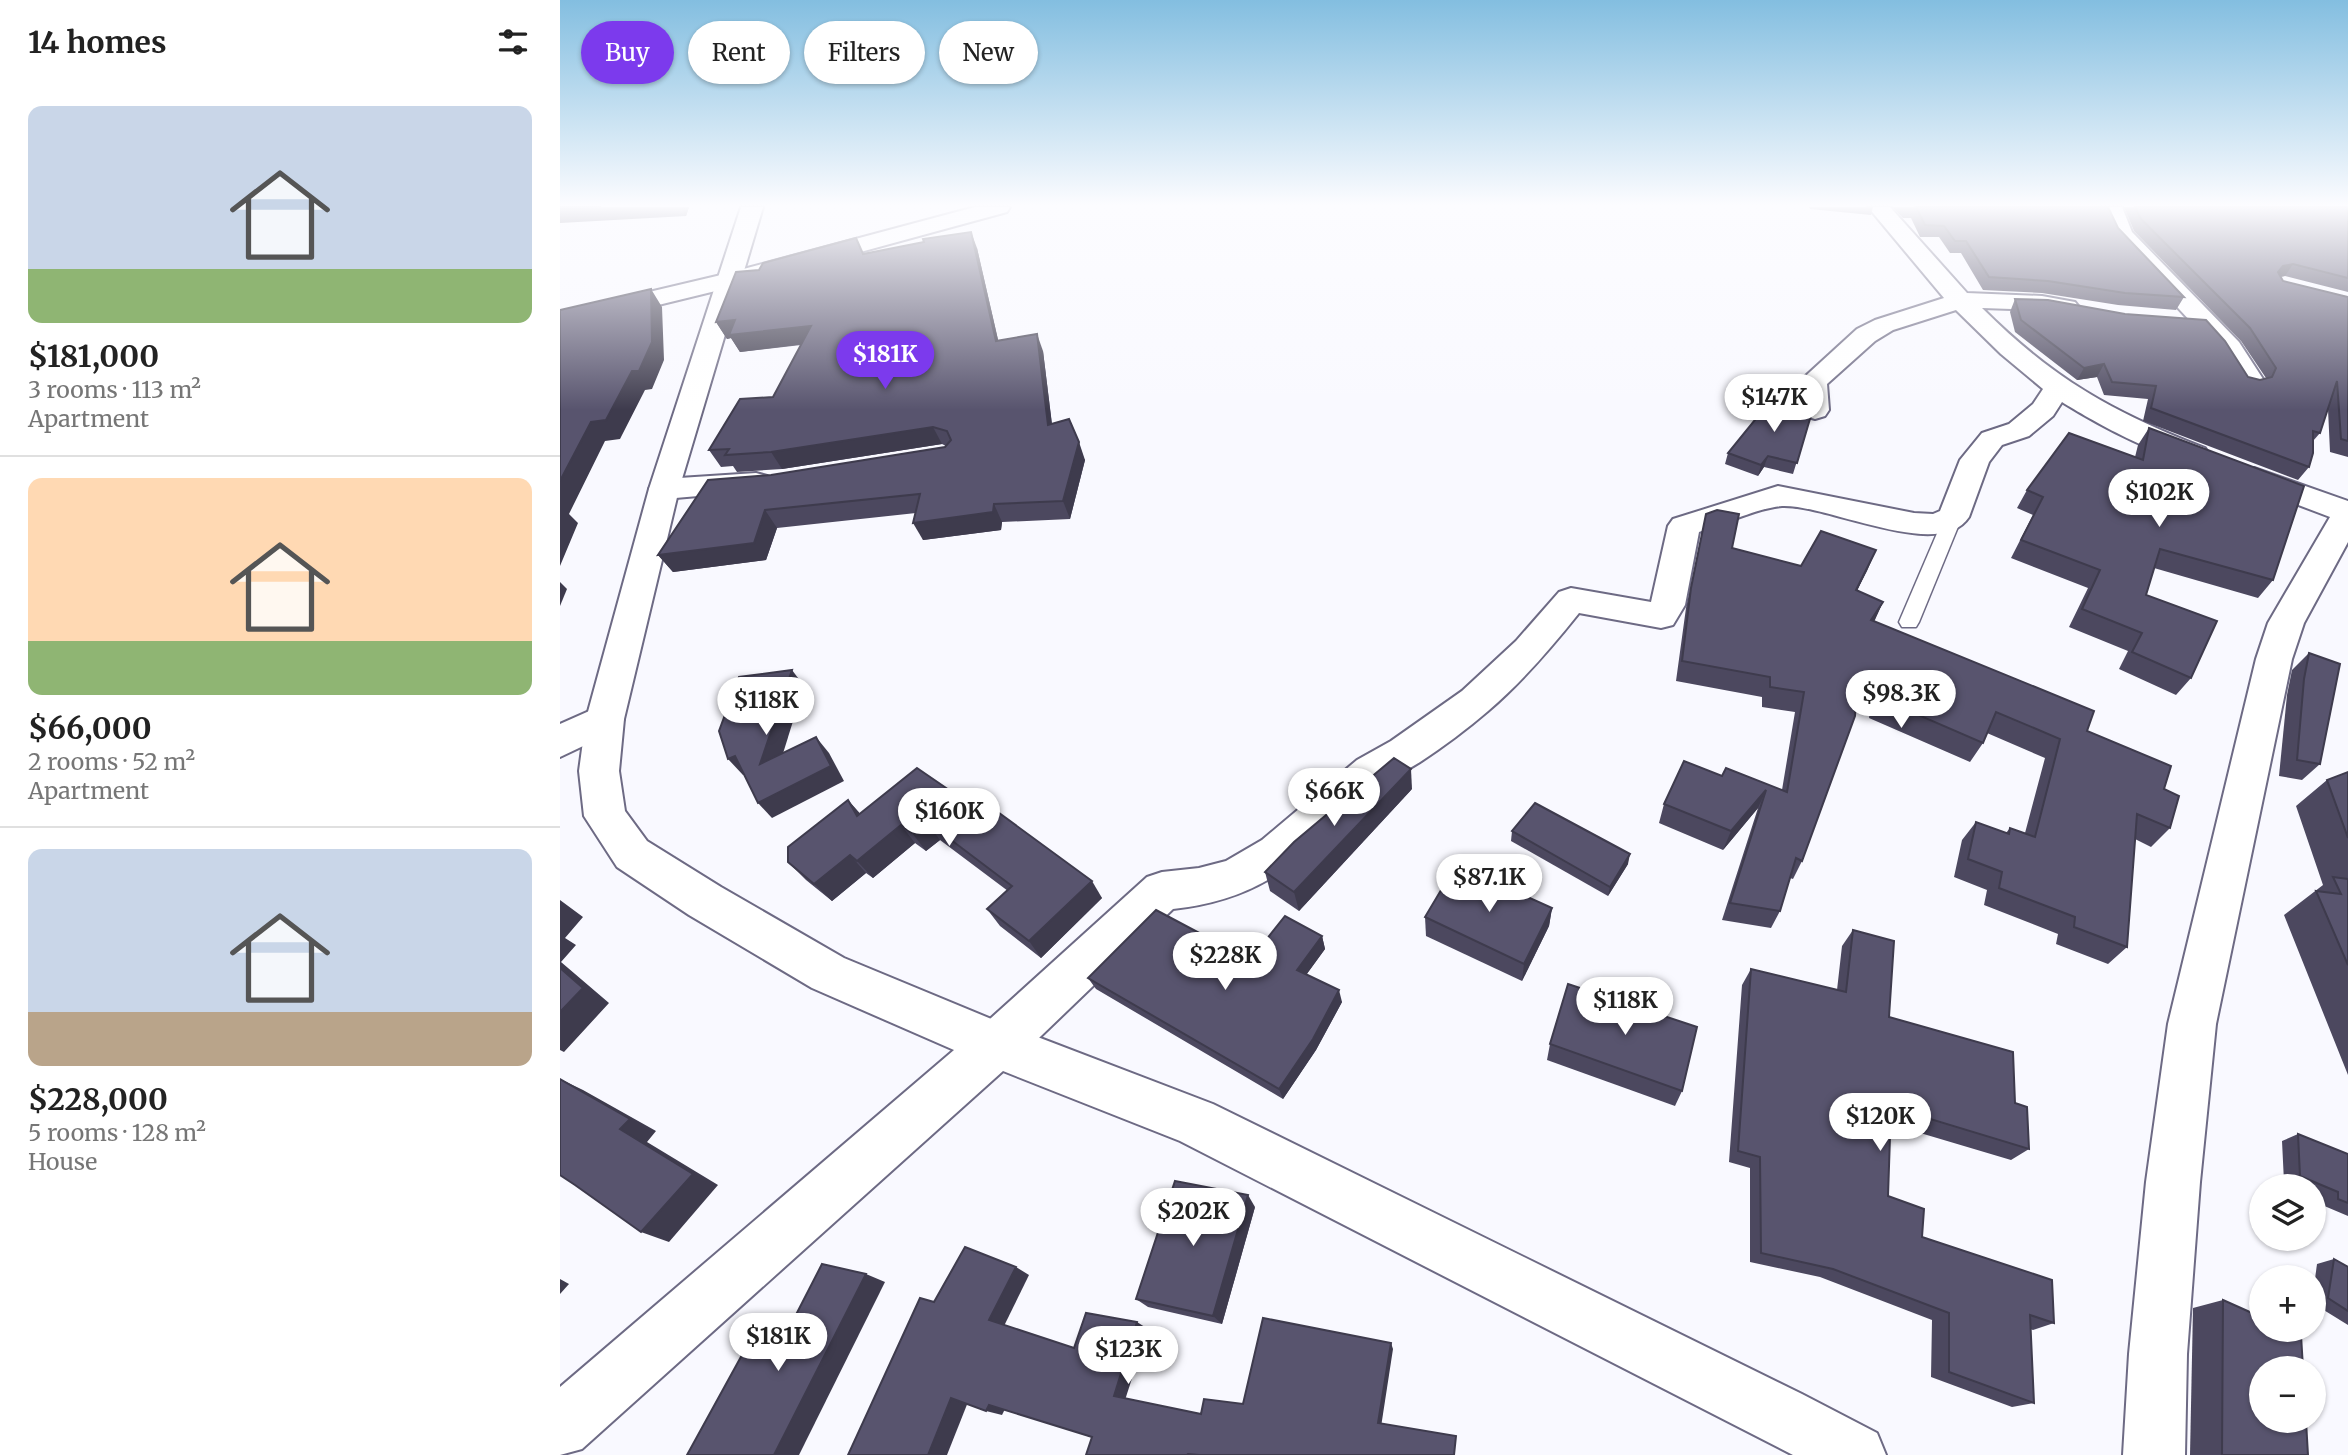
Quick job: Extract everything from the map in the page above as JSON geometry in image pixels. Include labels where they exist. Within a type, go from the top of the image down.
[{"type":"street","points":[[729,275],[664,489],[605,719],[599,771],[605,816],[632,854],[705,901],[828,973],[997,1045],[1195,1122],[1756,1402],[1855,1455]]},
{"type":"street","points":[[560,321],[749,275]]},
{"type":"street","points":[[1936,275],[2007,345],[2099,413],[2150,437],[2348,513],[2286,623],[2274,659],[2192,1024],[2172,1195],[2158,1354],[2154,1455]]},
{"type":"street","points":[[2162,275],[2230,348],[2251,382]]},
{"type":"street","points":[[1815,410],[1813,382],[1866,335],[1884,325],[1961,300],[2042,303],[2093,311]]},
{"type":"street","points":[[2170,320],[2208,323]]},
{"type":"street","points":[[560,1427],[997,1045],[1163,891],[1199,887],[1236,877],[1277,853],[1371,771],[1405,752],[1475,701],[1529,650],[1571,600],[1661,615],[1668,605],[1684,526],[1778,496],[1794,497],[1914,523],[1937,525],[1953,517],[1975,460],[1992,439],[2019,430],[2043,410],[2059,386]]},
{"type":"street","points":[[664,489],[782,481]]},
{"type":"street","points":[[560,742],[605,719]]},
{"type":"lane","points":[[1909,622],[1953,517]]},
{"type":"building","points":[[735,275],[981,275],[996,341],[1037,334],[1048,425],[1069,419],[1079,442],[1063,501],[994,504],[993,512],[913,523],[920,494],[765,510],[754,543],[658,555],[708,480],[771,475],[945,447],[951,440],[947,431],[933,427],[771,452],[725,455],[729,449],[709,450],[740,399],[773,397],[811,326],[729,335],[735,320],[716,322]]},
{"type":"building","points":[[1988,275],[2163,275],[2184,297],[2125,293],[2048,281]]},
{"type":"building","points":[[2197,275],[2280,275],[2283,281],[2348,297],[2348,441],[2341,439],[2337,381],[2320,433],[2313,431],[2313,453],[2309,467],[2151,408],[2156,386],[2112,382],[2104,364],[2084,368],[2021,320],[2015,299],[2048,300],[2125,314],[2206,320],[2225,341],[2248,377],[2260,380],[2272,377],[2276,368],[2250,328]]},
{"type":"building","points":[[651,289],[652,342],[639,371],[632,371],[606,420],[591,422],[560,481],[560,310]]},
{"type":"building","points":[[1772,399],[1812,412],[1797,463],[1768,456],[1761,465],[1728,453]]},
{"type":"building","points":[[2149,428],[2304,486],[2273,580],[2160,549],[2146,595],[2217,621],[2191,678],[2132,652],[2142,633],[2082,609],[2100,570],[2021,540],[2043,497],[2027,490],[2069,433],[2143,460]]},
{"type":"building","points":[[1717,510],[1739,514],[1732,548],[1801,566],[1821,531],[1876,550],[1856,590],[1883,602],[1871,620],[2094,711],[2087,731],[2171,766],[2164,789],[2179,796],[2170,828],[2137,814],[2127,947],[2074,927],[2075,917],[1999,888],[2002,872],[1968,859],[1976,822],[2009,834],[2010,828],[2035,837],[2060,739],[1996,712],[1983,743],[1879,698],[1882,679],[1869,676],[1863,691],[1857,689],[1855,716],[1802,861],[1796,858],[1780,911],[1730,903],[1766,790],[1731,831],[1664,804],[1684,761],[1722,776],[1726,768],[1787,792],[1804,692],[1770,687],[1770,677],[1682,661],[1691,588],[1706,514]]},
{"type":"building","points":[[2309,653],[2340,664],[2320,764],[2297,760]]},
{"type":"building","points":[[792,670],[760,764],[816,737],[831,766],[758,803],[735,756],[728,759],[719,731],[739,677]]},
{"type":"building","points":[[1394,758],[1411,769],[1294,892],[1265,872],[1294,842]]},
{"type":"building","points":[[917,768],[987,816],[995,810],[1092,881],[1029,941],[987,909],[1012,886],[926,821],[912,833],[901,825],[857,861],[850,855],[814,884],[788,862],[788,847],[848,800],[857,816]]},
{"type":"building","points":[[2348,772],[2348,838],[2327,780]]},
{"type":"building","points":[[1535,803],[1630,854],[1610,887],[1512,831]]},
{"type":"building","points":[[1456,865],[1552,908],[1524,964],[1425,917]]},
{"type":"building","points":[[2333,877],[2348,879],[2348,965],[2316,891],[2341,894]]},
{"type":"building","points":[[1156,910],[1250,960],[1285,916],[1322,936],[1297,970],[1339,990],[1313,1039],[1279,1089],[1088,978]]},
{"type":"building","points":[[1853,930],[1894,941],[1889,1017],[2013,1052],[2015,1103],[2027,1107],[2029,1149],[1891,1107],[1888,1196],[1924,1209],[1922,1237],[2052,1280],[2054,1323],[2030,1315],[2034,1403],[1949,1372],[1949,1313],[1833,1269],[1761,1253],[1760,1157],[1738,1151],[1751,969],[1846,992]]},
{"type":"building","points":[[560,968],[583,988],[560,1012]]},
{"type":"building","points":[[1568,984],[1697,1027],[1682,1091],[1550,1044]]},
{"type":"building","points":[[560,1079],[630,1119],[620,1129],[693,1174],[641,1232],[560,1175]]},
{"type":"building","points":[[2298,1134],[2348,1154],[2348,1203],[2338,1199],[2338,1192],[2326,1187],[2326,1174],[2300,1174]]},
{"type":"building","points":[[1175,1181],[1248,1195],[1213,1316],[1136,1299]]},
{"type":"building","points":[[965,1247],[1016,1267],[989,1320],[1074,1348],[1086,1313],[1137,1322],[1114,1396],[1201,1414],[1204,1399],[1243,1404],[1263,1318],[1391,1343],[1378,1423],[1456,1436],[1454,1455],[1086,1455],[1092,1437],[989,1405],[986,1411],[951,1398],[928,1455],[848,1455],[920,1298],[934,1302]]},
{"type":"building","points":[[2334,1259],[2348,1267],[2348,1311],[2328,1298]]},
{"type":"building","points":[[822,1264],[866,1274],[774,1455],[687,1455],[753,1335],[782,1342]]},
{"type":"building","points":[[2223,1300],[2249,1312],[2249,1342],[2301,1342],[2302,1356],[2249,1356],[2249,1433],[2307,1433],[2308,1455],[2222,1455]]}]
